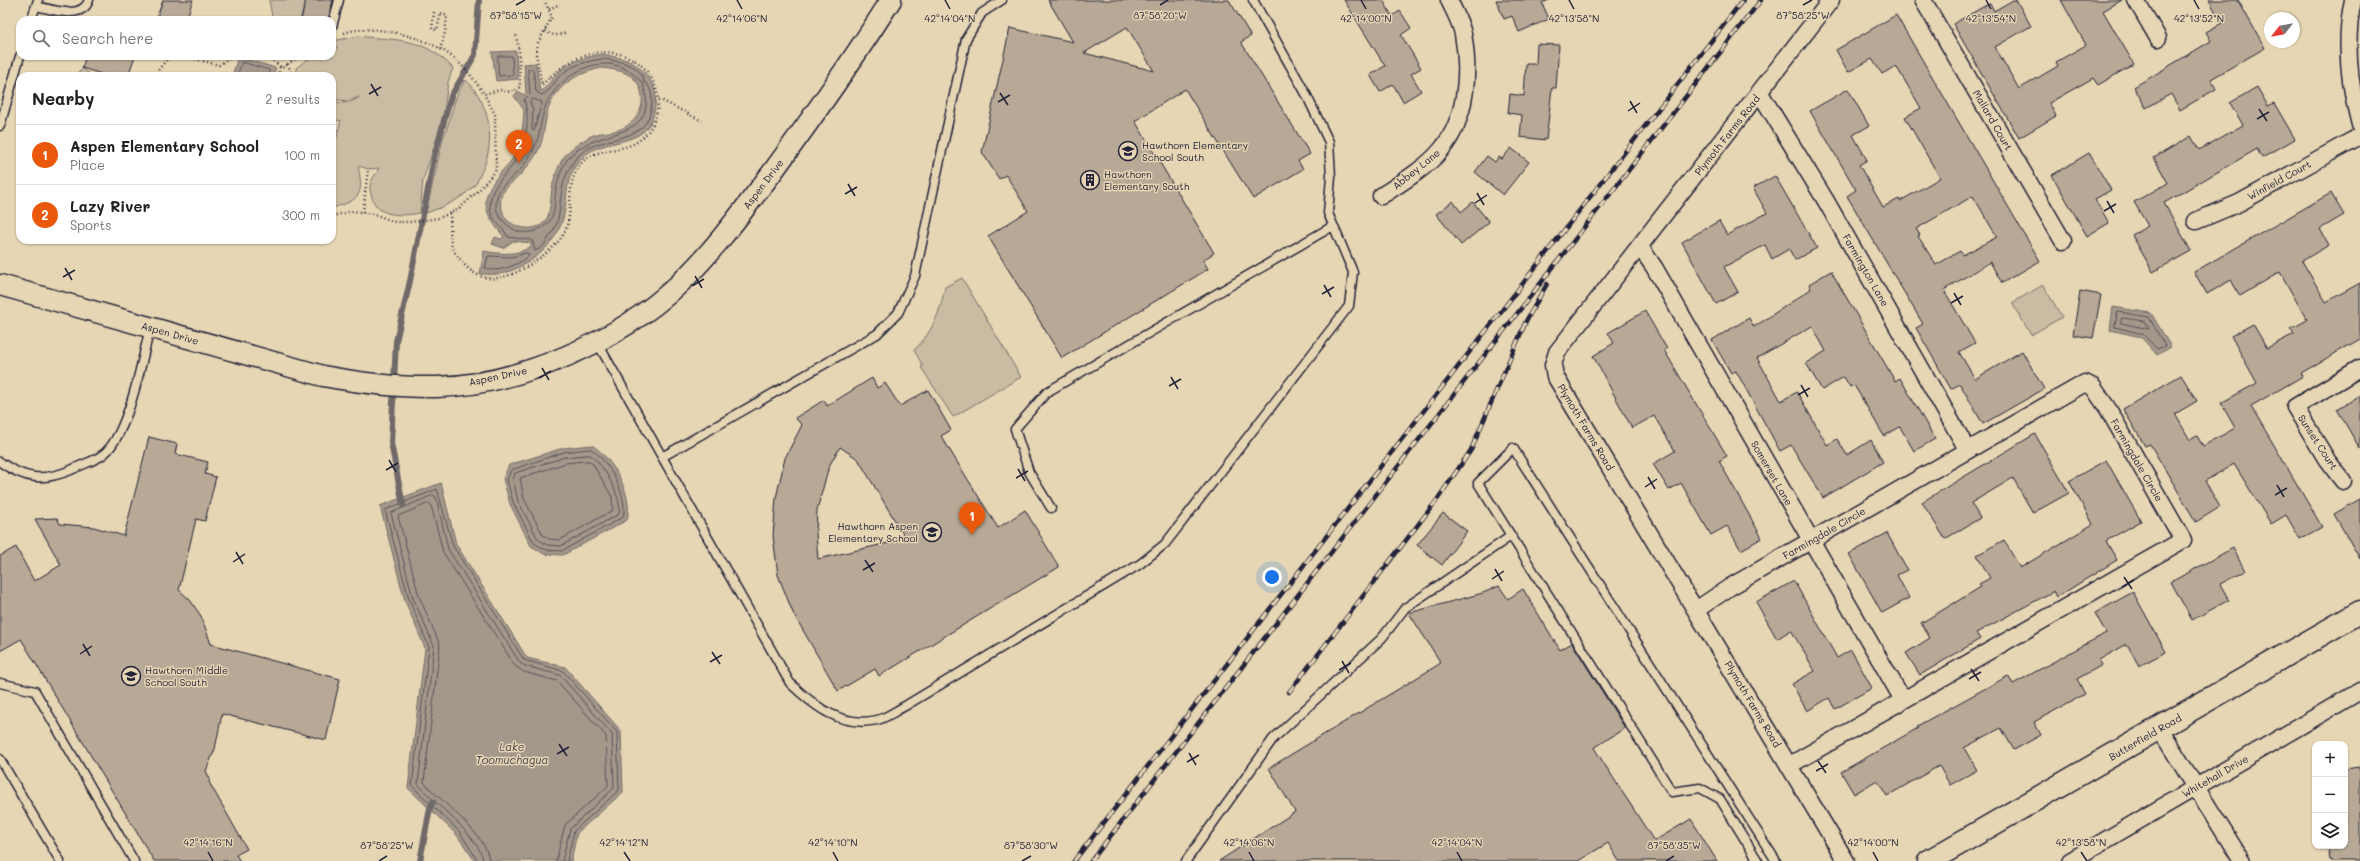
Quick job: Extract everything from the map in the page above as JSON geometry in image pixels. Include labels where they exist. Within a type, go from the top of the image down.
[{"type":"main road","name":"Butterfield Road","points":[[1929,861],[2360,612]]},
{"type":"street","name":"Aspen Drive","points":[[0,285],[322,376],[374,385],[438,387],[494,379],[566,357],[629,324],[678,285],[727,231],[812,119],[891,0]]},
{"type":"street","name":"Abbey Lane","points":[[1380,196],[1408,178],[1440,150],[1450,135],[1461,106],[1467,78],[1463,33],[1449,0]]},
{"type":"street","name":"Plymoth Farms Road","points":[[1831,0],[1557,352],[1553,365],[1555,376],[1790,765],[1846,861]]},
{"type":"street","name":"Mallard Court","points":[[1923,0],[2063,241]]},
{"type":"street","points":[[2136,0],[2158,38]]},
{"type":"street","points":[[2353,0],[2348,44],[2351,91],[2360,125]]},
{"type":"street","name":"Farmington Lane","points":[[1760,93],[1826,201],[1968,449]]},
{"type":"street","name":"Winfield Court","points":[[2196,221],[2239,202],[2360,136]]},
{"type":"street","name":"Somerset Lane","points":[[1640,247],[1657,272],[1903,700]]},
{"type":"street","name":"Sunset Court","points":[[2343,481],[2328,460],[2295,406],[2360,368]]},
{"type":"street","name":"Farmingdale Circle","points":[[1696,610],[1730,587],[2085,383],[2093,387],[2108,409],[2183,540],[2020,636],[1903,700],[1880,716],[1790,765]]},
{"type":"street","name":"Whitehall Drive","points":[[2070,861],[2360,691]]},
{"type":"street","points":[[2159,728],[2242,861]]},
{"type":"lane","points":[[32,16],[37,3],[63,13],[77,11],[88,3],[89,0]]},
{"type":"lane","points":[[335,16],[339,0]]},
{"type":"lane","points":[[662,457],[877,334],[898,313],[915,276],[966,39],[982,13],[1002,0]]},
{"type":"lane","points":[[596,341],[790,683],[814,706],[845,720],[877,720],[905,706],[1140,564],[1165,544],[1349,306],[1353,272],[1328,213],[1331,177],[1329,142],[1305,92],[1253,0]]},
{"type":"lane","points":[[0,126],[19,60]]},
{"type":"lane","points":[[1051,508],[1029,472],[1015,429],[1047,392],[1333,226]]},
{"type":"lane","points":[[0,462],[18,474],[41,478],[64,472],[102,456],[123,430],[150,327]]},
{"type":"lane","points":[[1758,861],[1720,799],[1700,788],[1672,792],[1478,483],[1513,448],[1776,861]]},
{"type":"lane","points":[[1186,861],[1273,738],[1382,638],[1405,608],[1511,536]]},
{"type":"lane","points":[[0,683],[35,691],[134,861]]},
{"type":"lane","points":[[0,759],[60,861]]},
{"type":"path","points":[[450,213],[452,247],[467,269],[478,277],[498,279],[522,270],[542,257],[564,234],[569,214],[568,199],[574,175],[585,159],[641,140],[654,122],[659,99],[656,87],[647,69],[628,56],[607,52],[579,56],[557,70],[542,85],[536,54],[538,43],[552,17],[544,0]]},
{"type":"path","points":[[549,9],[560,4]]},
{"type":"path","points":[[434,12],[432,29],[437,30],[441,13],[447,16],[442,50]]},
{"type":"path","points":[[336,215],[353,211],[363,212],[374,214],[395,222],[410,222],[440,218],[459,209],[480,190],[496,170],[495,114],[473,77],[442,50],[398,33],[354,28],[339,34]]},
{"type":"path","points":[[545,31],[552,36],[567,32]]},
{"type":"path","points":[[484,94],[500,90],[511,92],[520,87],[519,52],[516,35]]},
{"type":"path","points":[[156,72],[167,60]]},
{"type":"path","points":[[199,60],[219,65],[227,60]]},
{"type":"path","points":[[272,60],[280,67]]},
{"type":"path","points":[[280,67],[294,60]]},
{"type":"path","points":[[288,64],[291,72]]},
{"type":"path","points":[[279,72],[280,67]]},
{"type":"path","points":[[659,99],[702,121]]},
{"type":"path","points":[[363,212],[368,169]]},
{"type":"shaded area","points":[[269,0],[306,0],[301,16],[272,16]]},
{"type":"shaded area","points":[[358,36],[409,42],[431,50],[453,68],[448,82],[444,111],[423,180],[420,213],[399,215],[379,209],[375,204],[371,193],[370,184],[379,168],[368,169],[358,166],[361,183],[358,194],[355,199],[336,207],[336,136],[337,137],[341,120],[336,121],[336,102],[346,103],[359,97],[346,100],[336,99],[336,72],[296,72],[296,68],[307,60],[336,60],[336,40]]},
{"type":"shaded area","points":[[83,69],[87,72],[79,72]]},
{"type":"shaded area","points":[[466,80],[474,89],[486,111],[490,136],[486,161],[476,183],[469,191],[452,202],[426,213],[443,138],[455,101]]},
{"type":"shaded area","points":[[962,278],[1021,377],[953,417],[921,367],[923,366],[914,350],[921,343],[935,321],[941,305],[945,287]]},
{"type":"shaded area","points":[[2043,285],[2062,317],[2031,335],[2012,303]]},
{"type":"water","points":[[516,51],[518,79],[496,81],[492,52]]},
{"type":"water","points":[[602,54],[631,62],[637,65],[647,76],[652,83],[656,101],[651,121],[644,131],[635,137],[590,151],[576,165],[570,177],[567,188],[562,221],[552,241],[544,250],[526,264],[515,269],[501,274],[480,274],[484,251],[514,253],[531,246],[531,243],[513,241],[503,248],[492,244],[495,237],[501,239],[504,237],[489,215],[486,201],[487,194],[491,186],[513,158],[520,140],[524,110],[514,96],[518,91],[524,95],[526,93],[524,64],[536,63],[540,91],[545,88],[557,73],[569,64]],"holes":[[[602,68],[619,71],[634,78],[642,95],[641,108],[638,114],[630,124],[615,131],[591,136],[569,151],[563,158],[558,169],[553,185],[549,213],[544,223],[532,228],[519,227],[513,224],[505,218],[500,203],[501,197],[506,188],[522,173],[533,160],[538,151],[542,140],[547,112],[553,99],[558,91],[570,80],[577,76]]]},
{"type":"water","points":[[237,60],[248,60],[276,68],[274,72],[233,72]]},
{"type":"water","points":[[2113,307],[2151,313],[2171,347],[2157,355],[2141,337],[2110,330]]},
{"type":"water","points":[[592,445],[607,459],[620,478],[625,489],[627,500],[627,520],[563,555],[544,554],[531,546],[510,504],[503,479],[509,465],[563,448]]},
{"type":"water","name":"Lake Toomuchagua","points":[[441,483],[456,544],[527,658],[565,667],[621,731],[623,792],[577,833],[571,861],[475,861],[456,834],[408,788],[425,648],[405,601],[380,506]]},
{"type":"building","points":[[163,0],[193,0],[187,16],[157,16]]},
{"type":"building","points":[[306,0],[333,0],[329,16],[302,16]]},
{"type":"building","name":"Hawthorn Elementary South","points":[[1048,0],[1229,0],[1251,36],[1241,42],[1310,154],[1298,161],[1303,169],[1253,199],[1185,89],[1135,121],[1214,253],[1203,260],[1208,269],[1062,358],[988,236],[1028,211],[1006,175],[999,179],[982,152],[1010,28],[1073,42]],"holes":[[[1127,27],[1154,71],[1084,53]]]},
{"type":"building","points":[[1344,0],[1383,0],[1392,16],[1400,11],[1411,28],[1401,35],[1421,68],[1411,74],[1421,91],[1403,102],[1393,84],[1380,92],[1370,75],[1385,66]]},
{"type":"building","points":[[1496,0],[1549,0],[1542,3],[1549,19],[1519,32],[1512,16],[1504,19]]},
{"type":"building","points":[[2013,0],[2016,0],[2031,26],[1995,47],[2019,89],[2058,66],[2056,62],[2086,45],[2061,0],[2122,0],[2103,11],[2134,64],[2098,85],[2093,78],[2049,103],[2056,116],[2019,138],[1953,24],[1990,3],[1994,11]]},
{"type":"building","points":[[2209,0],[2238,0],[2265,48],[2211,79],[2216,89],[2180,110],[2171,94],[2146,108],[2134,87],[2211,41],[2206,32],[2222,23]]},
{"type":"building","points":[[1896,15],[2040,261],[2002,283],[1990,262],[1944,290],[1975,343],[1959,352],[1975,379],[2022,351],[2044,389],[1983,424],[1960,384],[1951,389],[1916,328],[1923,324],[1847,196],[1856,190],[1810,111],[1848,89],[1869,126],[1853,135],[1867,160],[1859,165],[1883,207],[1899,199],[1900,201],[1940,178],[1905,117],[1921,108],[1896,66],[1882,74],[1872,59],[1848,72],[1836,50]],"holes":[[[1973,196],[1997,237],[1963,255],[1960,251],[1936,265],[1918,236],[1920,235],[1916,229]]]},
{"type":"building","points":[[1537,44],[1559,45],[1556,88],[1552,88],[1546,140],[1520,137],[1522,115],[1508,113],[1510,94],[1524,96],[1526,64],[1536,64]]},
{"type":"building","points":[[85,60],[134,60],[129,72],[95,72],[82,68]]},
{"type":"building","points":[[2257,87],[2268,106],[2274,103],[2295,139],[2262,158],[2257,149],[2164,203],[2191,251],[2153,272],[2132,235],[2148,226],[2134,202],[2168,183],[2154,158],[2191,136],[2199,150],[2243,125],[2230,103]]},
{"type":"building","points":[[1511,148],[1529,162],[1503,195],[1475,172],[1487,156],[1495,162],[1499,157],[1502,159]]},
{"type":"building","points":[[2089,153],[2111,190],[2095,199],[2109,223],[2087,236],[2052,175]]},
{"type":"building","points":[[1775,176],[1817,248],[1795,260],[1789,249],[1772,259],[1765,245],[1724,267],[1738,292],[1716,304],[1682,242],[1719,221],[1727,235],[1767,213],[1753,188]]},
{"type":"building","points":[[2331,193],[2344,215],[2320,229],[2329,245],[2302,261],[2326,302],[2360,283],[2360,339],[2301,373],[2303,376],[2251,406],[2322,527],[2300,539],[2286,515],[2271,524],[2234,464],[2205,481],[2220,507],[2196,522],[2150,444],[2145,446],[2123,409],[2181,375],[2197,401],[2175,414],[2190,440],[2197,436],[2203,446],[2235,428],[2221,403],[2257,383],[2231,336],[2253,324],[2267,348],[2294,334],[2291,329],[2307,320],[2280,272],[2240,296],[2231,280],[2207,294],[2194,272]]},
{"type":"building","points":[[1453,201],[1461,212],[1473,202],[1489,222],[1461,245],[1436,214]]},
{"type":"building","points":[[1831,271],[1895,381],[1900,378],[1935,439],[1914,451],[1900,427],[1884,436],[1854,385],[1850,387],[1844,377],[1822,390],[1806,363],[1826,351],[1812,326],[1757,358],[1781,401],[1797,392],[1827,445],[1837,439],[1847,455],[1871,440],[1883,462],[1823,498],[1791,445],[1780,451],[1736,371],[1731,373],[1712,340],[1749,318],[1754,327],[1811,289],[1809,284]]},
{"type":"building","points":[[2080,291],[2101,295],[2093,338],[2073,335]]},
{"type":"building","points":[[1645,311],[1667,349],[1664,350],[1727,456],[1719,461],[1762,538],[1741,550],[1727,526],[1711,535],[1681,483],[1669,490],[1653,464],[1675,451],[1654,416],[1632,428],[1593,356],[1614,343],[1608,333]]},
{"type":"building","points":[[872,378],[877,388],[885,383],[900,406],[928,390],[951,430],[941,436],[998,528],[1025,510],[1059,567],[879,676],[875,669],[838,691],[793,613],[778,575],[773,536],[776,498],[785,458],[802,425],[795,418],[824,400],[827,406]],"holes":[[[840,447],[858,459],[906,539],[818,559],[816,533],[817,510],[829,466]]]},
{"type":"building","points":[[2360,396],[2360,449],[2337,409]]},
{"type":"building","points":[[2035,434],[2069,493],[2033,513],[2013,478],[1971,503],[1980,518],[1945,539],[1922,502]]},
{"type":"building","name":"Hawthorn Middle School South","points":[[149,437],[177,444],[175,454],[208,462],[205,474],[216,477],[205,521],[196,519],[179,590],[190,600],[201,616],[211,644],[340,679],[326,740],[222,714],[215,749],[206,771],[210,779],[209,782],[247,849],[236,855],[240,861],[154,861],[21,639],[0,651],[0,556],[16,547],[34,581],[61,565],[35,519],[57,518],[60,524],[94,527],[124,536]]},
{"type":"building","points":[[2106,460],[2141,521],[2106,541],[2117,560],[2057,597],[2054,591],[1976,633],[1980,639],[1920,675],[1906,653],[1930,638],[1921,623],[1981,587],[1979,584],[1990,578],[1977,555],[2004,540],[2020,568],[2093,524],[2069,481]]},
{"type":"building","points":[[2360,499],[2360,559],[2334,514]]},
{"type":"building","points":[[1443,513],[1467,531],[1442,565],[1417,545]]},
{"type":"building","points":[[1887,533],[1907,570],[1897,575],[1909,598],[1882,613],[1849,554]]},
{"type":"building","points":[[2233,548],[2245,571],[2220,584],[2229,600],[2192,620],[2171,582]]},
{"type":"building","points":[[1794,581],[1837,658],[1851,650],[1872,688],[1835,709],[1829,698],[1807,711],[1792,684],[1815,671],[1791,630],[1777,639],[1756,602]]},
{"type":"building","points":[[1499,586],[1508,599],[1523,589],[1560,650],[1572,643],[1625,728],[1594,748],[1654,841],[1691,819],[1717,861],[1619,861],[1608,843],[1578,861],[1219,861],[1295,812],[1269,768],[1441,663],[1409,613],[1483,593]]},
{"type":"building","points":[[2133,592],[2166,652],[2139,666],[2127,644],[2099,660],[2102,665],[2077,679],[2085,694],[2034,722],[2041,735],[2014,750],[2001,728],[1964,748],[1977,770],[1950,785],[1939,766],[1887,796],[1877,780],[1854,794],[1841,772],[1918,728],[1917,726],[2008,676],[2013,684],[2106,633],[2095,613]]},
{"type":"building","points":[[2360,767],[2360,861],[2330,861],[2328,849],[2348,849],[2348,769]]},
{"type":"waterway","points":[[403,505],[391,443],[396,341],[410,281],[434,158],[451,96],[475,55],[479,0]]},
{"type":"waterway","points":[[420,861],[430,808],[433,802]]},
{"type":"railway","points":[[1074,861],[1743,0]]},
{"type":"railway","points":[[1091,861],[1761,0]]},
{"type":"railway","points":[[1289,692],[1437,500],[1471,450],[1526,321],[1547,284]]},
{"type":"place","name":"Hawthorn Elementary School South","points":[[1128,151]]},
{"type":"place","name":"Lazy River","points":[[519,163]]},
{"type":"place","name":"Hawthorn Elementary South","points":[[1090,180]]},
{"type":"place","name":"Hawthorn Aspen Elementary School","points":[[932,532]]},
{"type":"place","name":"Aspen Elementary School","points":[[972,535]]},
{"type":"place","name":"Hawthorn Middle School South","points":[[131,676]]}]
